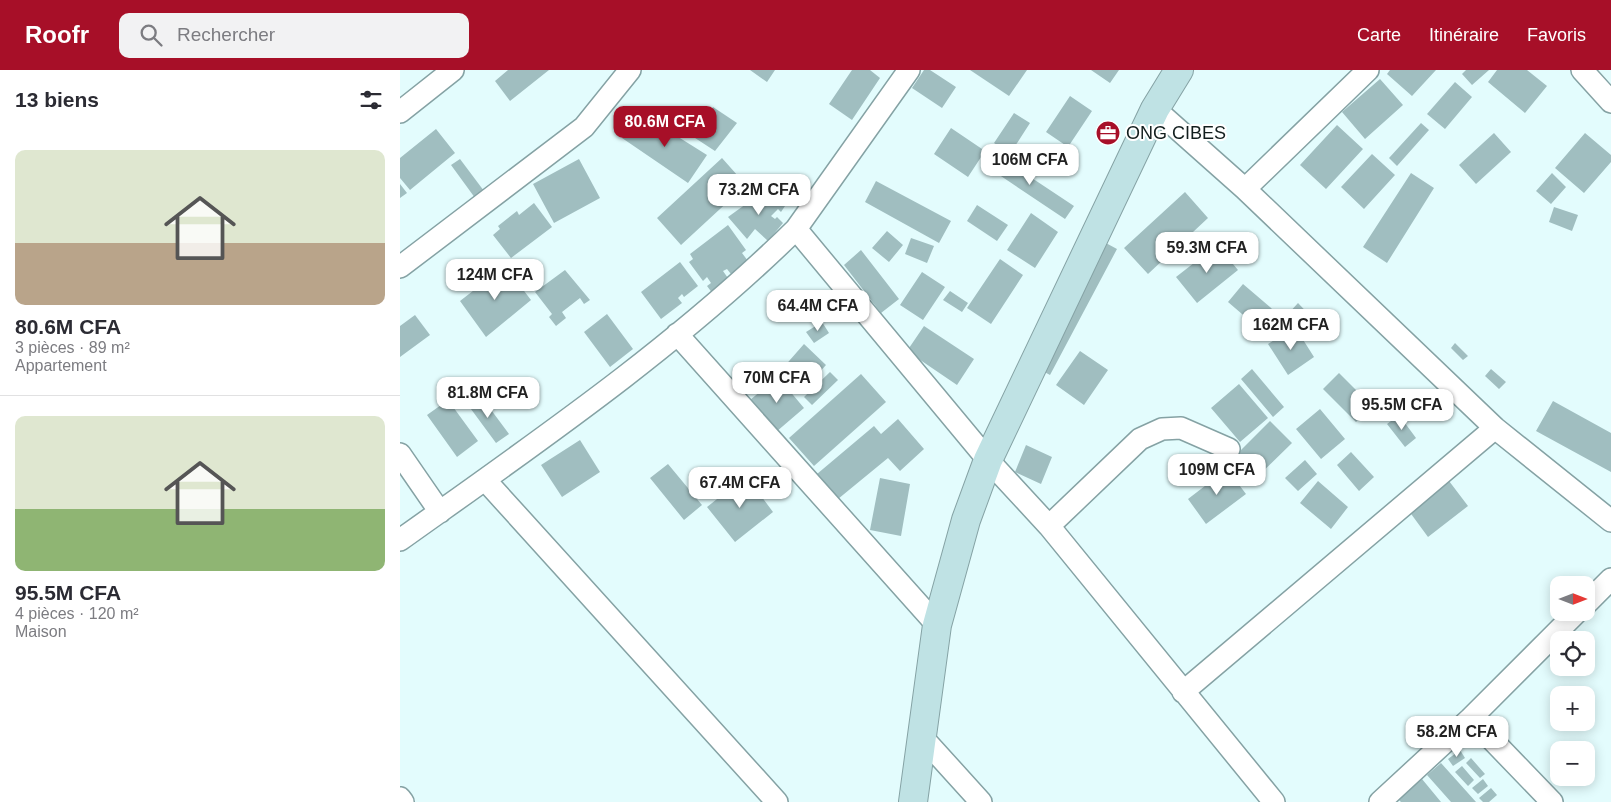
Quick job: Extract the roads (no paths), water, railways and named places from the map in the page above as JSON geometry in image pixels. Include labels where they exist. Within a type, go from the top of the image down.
[{"type":"street","points":[[400,112],[453,70]]},
{"type":"street","points":[[400,540],[486,481],[678,334],[737,286],[796,229],[909,70]]},
{"type":"street","points":[[913,802],[937,624],[966,520],[988,460],[1155,109],[1179,70]]},
{"type":"street","points":[[1244,189],[1368,70]]},
{"type":"street","points":[[1582,70],[1611,102]]},
{"type":"street","points":[[400,267],[584,127],[619,74]]},
{"type":"street","points":[[1155,109],[1244,189],[1495,428],[1611,522]]},
{"type":"street","points":[[796,229],[988,460],[1049,526],[1274,802]]},
{"type":"street","points":[[678,334],[937,624]]},
{"type":"street","points":[[1049,526],[1140,439],[1162,428],[1180,428],[1229,449]]},
{"type":"street","points":[[1183,692],[1495,428]]},
{"type":"street","points":[[400,454],[440,512]]},
{"type":"street","points":[[486,481],[776,802]]},
{"type":"street","points":[[1595,595],[1611,579]]},
{"type":"street","points":[[1380,802],[1471,718],[1568,621]]},
{"type":"street","points":[[1471,718],[1552,802]]},
{"type":"street","points":[[923,738],[980,802]]},
{"type":"street","points":[[400,798],[403,802]]},
{"type":"place","name":"ONG CIBES","points":[[1108,133]]}]
